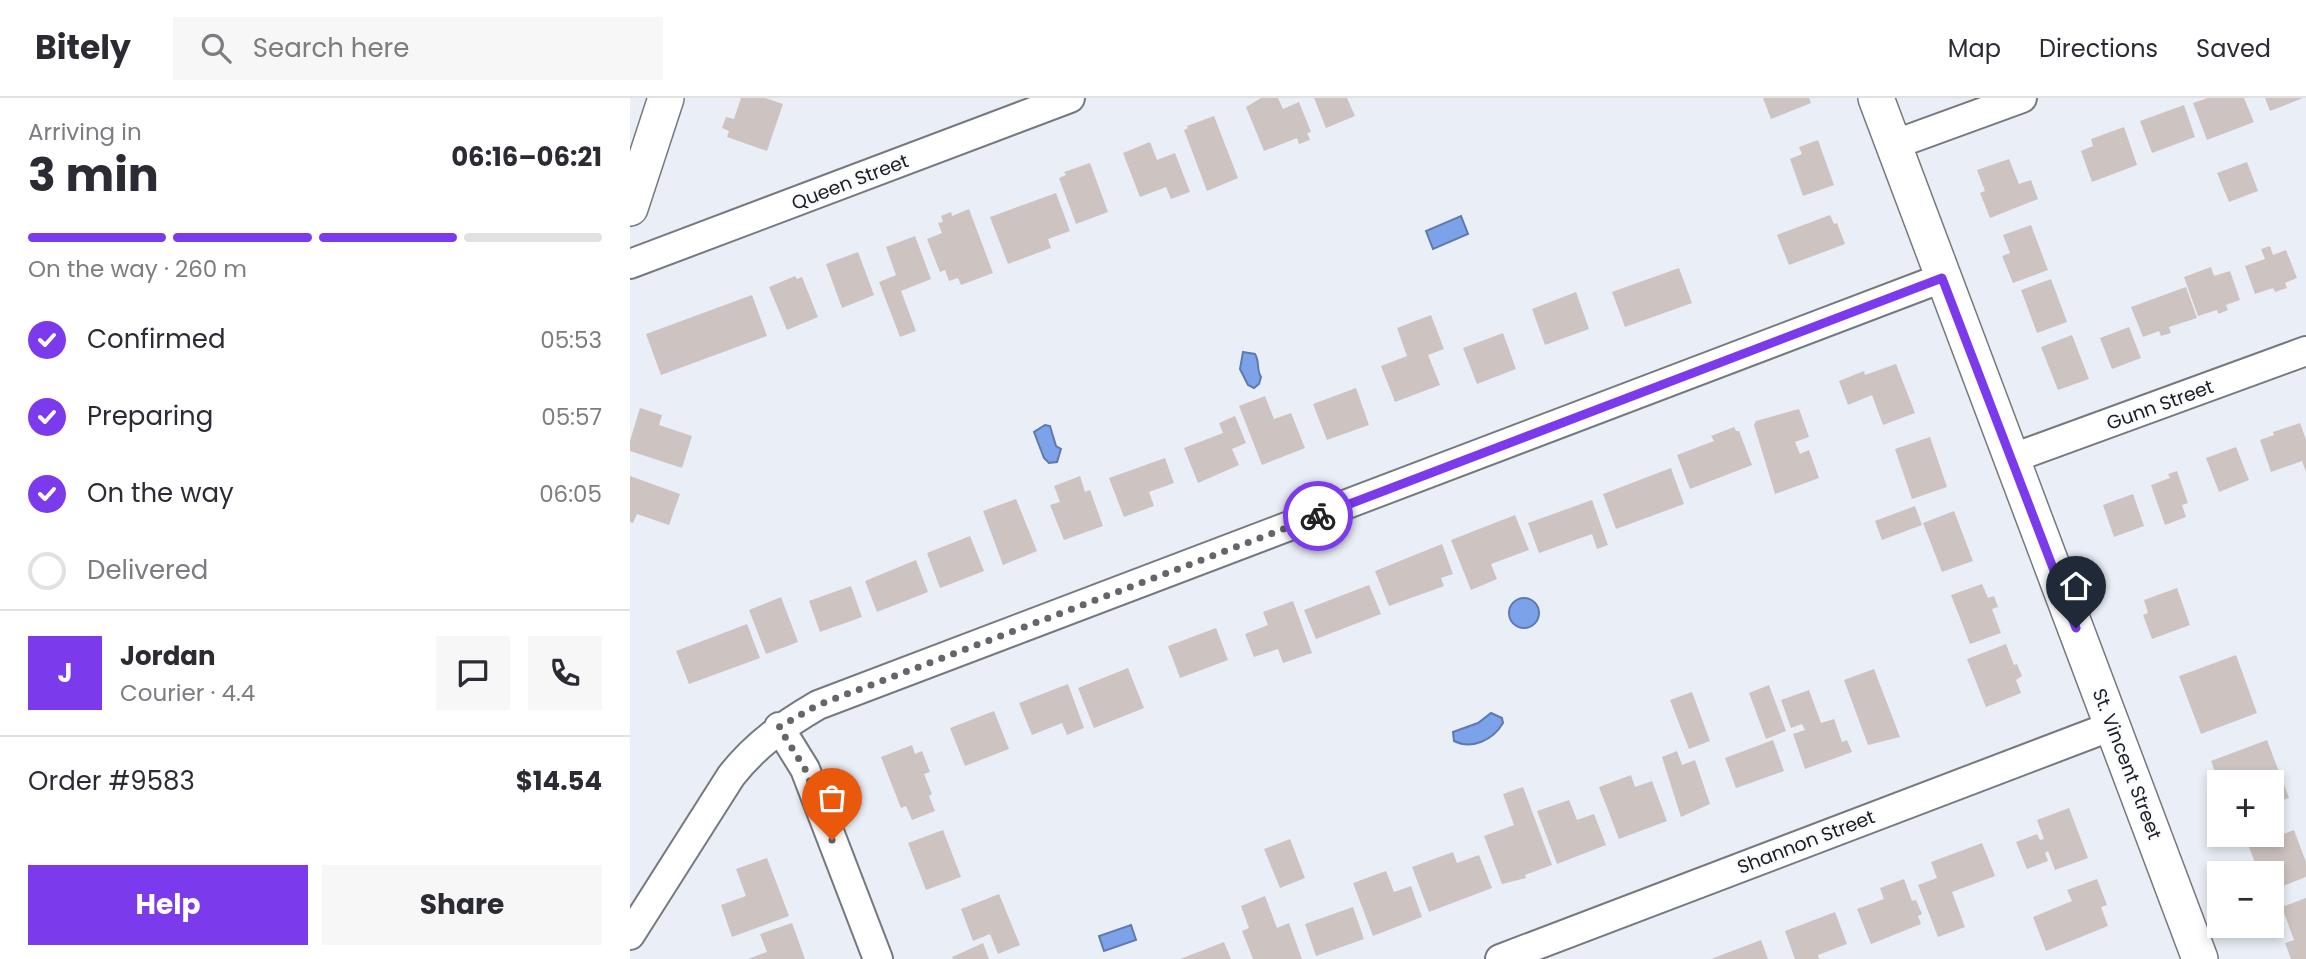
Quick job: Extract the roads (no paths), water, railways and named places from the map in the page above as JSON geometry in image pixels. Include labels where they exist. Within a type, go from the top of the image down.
[{"type":"main road","points":[[630,208],[666,98]]},
{"type":"main road","name":"St. Vincent Street","points":[[1876,98],[2200,959]]},
{"type":"street","name":"Queen Street","points":[[630,264],[1070,98]]},
{"type":"street","points":[[1893,145],[2022,98]]},
{"type":"street","points":[[630,935],[746,756],[779,727],[818,705],[1942,278]]},
{"type":"street","name":"Gunn Street","points":[[2013,458],[2306,351]]},
{"type":"street","name":"Shannon Street","points":[[1500,959],[2112,726]]},
{"type":"street","points":[[779,727],[805,769],[878,959]]},
{"type":"water","points":[[1461,216],[1468,234],[1433,249],[1426,231]]},
{"type":"water","points":[[1243,352],[1255,354],[1256,357],[1261,377],[1254,388],[1248,385],[1240,369]]},
{"type":"water","points":[[1045,425],[1050,426],[1056,446],[1061,449],[1057,462],[1049,463],[1044,458],[1034,432]]},
{"type":"water","points":[[1524,598],[1535,602],[1539,613],[1535,624],[1524,628],[1513,624],[1509,613],[1513,602]]},
{"type":"water","points":[[1491,713],[1502,718],[1503,723],[1488,739],[1475,744],[1454,741],[1453,732],[1478,723]]},
{"type":"water","points":[[1131,925],[1136,940],[1104,951],[1099,936]]}]
